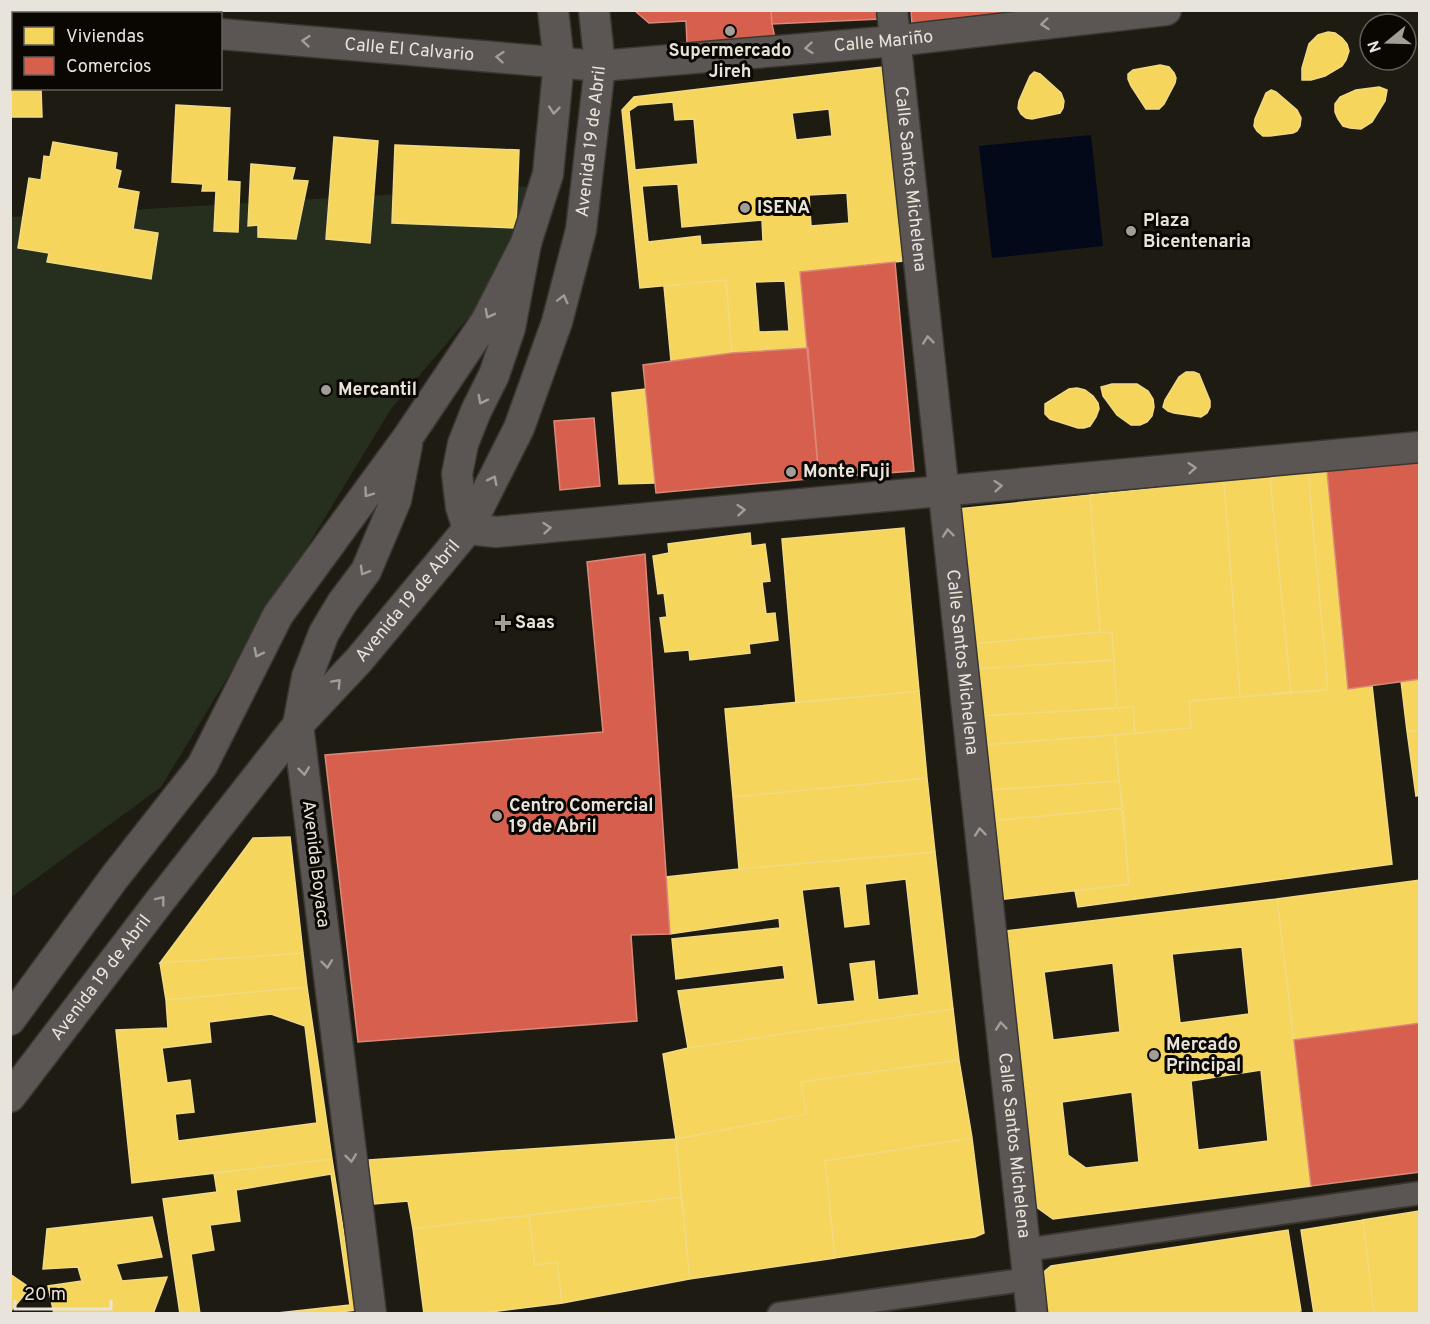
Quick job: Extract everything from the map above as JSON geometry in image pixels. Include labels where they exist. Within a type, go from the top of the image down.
[{"type":"street","points":[[10,1020],[114,878],[202,766],[278,615],[408,436],[486,321],[525,243],[548,174],[559,62],[553,10]]},
{"type":"street","name":"Avenida 19 de Abril","points":[[10,1096],[298,725],[358,660],[468,529],[519,428],[557,322],[581,230],[600,66],[594,10]]},
{"type":"street","name":"Calle Santos Michelena","points":[[892,10],[1032,1314]]},
{"type":"street","name":"Calle Mariño","points":[[600,66],[895,40],[1166,10]]},
{"type":"street","name":"Calle El Calvario","points":[[222,34],[600,66]]},
{"type":"street","points":[[525,243],[510,328],[494,375],[463,444],[458,474],[461,507],[468,529],[496,532],[1419,447]]},
{"type":"street","name":"Avenida Boyaca","points":[[371,1314],[298,725],[307,677],[324,633],[342,603],[366,571],[396,500],[408,436]]},
{"type":"street","points":[[1025,1250],[1419,1193]]},
{"type":"street","points":[[779,1314],[1029,1280]]},
{"type":"green space","points":[[534,186],[520,257],[391,409],[161,787],[11,897],[11,217]]},
{"type":"water","points":[[1091,135],[1103,246],[992,258],[979,146]]},
{"type":"building: Viviendas","points":[[1328,32],[1335,33],[1347,44],[1349,51],[1346,60],[1342,66],[1325,76],[1302,80],[1302,68],[1309,44],[1318,35]]},
{"type":"building: Viviendas","points":[[1160,65],[1169,67],[1174,73],[1175,83],[1159,109],[1146,109],[1131,86],[1128,74],[1133,70]]},
{"type":"building: Viviendas","name":"ISENA","points":[[882,67],[903,261],[800,272],[808,348],[732,353],[726,280],[640,288],[622,110],[634,97]],"holes":[[[673,102],[675,120],[694,119],[698,164],[635,170],[629,111],[638,105]],[[829,109],[832,136],[796,140],[792,113]],[[678,184],[682,227],[762,220],[763,241],[701,245],[700,236],[648,242],[642,186]],[[847,193],[849,223],[811,226],[809,195]],[[785,281],[789,331],[759,332],[755,282]]]},
{"type":"building: Viviendas","points":[[10,69],[12,69],[12,90],[41,90],[42,117],[10,117]]},
{"type":"building: Viviendas","points":[[1034,72],[1040,74],[1061,93],[1064,101],[1060,113],[1032,119],[1021,114],[1018,108],[1019,101]]},
{"type":"building: Viviendas","points":[[1379,87],[1387,90],[1385,101],[1372,122],[1361,129],[1343,126],[1335,112],[1335,104],[1340,97],[1356,90]]},
{"type":"building: Viviendas","points":[[1271,90],[1297,110],[1301,118],[1297,131],[1263,136],[1257,131],[1254,126],[1255,119],[1266,93]]},
{"type":"building: Viviendas","points":[[176,105],[230,108],[227,181],[240,182],[238,232],[214,231],[216,191],[202,191],[203,184],[172,182]]},
{"type":"building: Viviendas","points":[[334,137],[378,141],[370,243],[326,239]]},
{"type":"building: Viviendas","points":[[53,142],[117,153],[115,169],[121,171],[117,188],[139,192],[133,229],[158,233],[151,279],[47,262],[49,253],[18,248],[29,178],[41,180],[44,156],[50,157]]},
{"type":"building: Viviendas","points":[[395,145],[519,150],[516,228],[392,223]]},
{"type":"building: Viviendas","points":[[251,164],[295,168],[292,180],[308,181],[296,239],[258,237],[258,225],[248,226]]},
{"type":"building: Viviendas","points":[[726,280],[732,353],[671,361],[664,286]]},
{"type":"building: Viviendas","points":[[1186,372],[1199,374],[1210,401],[1207,413],[1201,417],[1174,413],[1163,407],[1179,377]]},
{"type":"building: Viviendas","points":[[1112,384],[1137,384],[1148,391],[1153,399],[1154,407],[1152,416],[1147,422],[1131,425],[1117,415],[1103,396],[1101,387]]},
{"type":"building: Viviendas","points":[[645,389],[655,483],[619,484],[612,393]]},
{"type":"building: Viviendas","points":[[1069,389],[1085,390],[1098,403],[1099,409],[1090,426],[1078,428],[1050,419],[1045,414],[1045,404]]},
{"type":"building: Viviendas","points":[[1327,471],[1348,689],[1372,685],[1392,864],[1078,907],[1075,891],[1129,884],[1115,735],[1191,728],[1189,701],[1328,690],[1308,472]]},
{"type":"building: Viviendas","points":[[1308,472],[1328,690],[1291,692],[1270,477]]},
{"type":"building: Viviendas","points":[[1270,477],[1291,692],[1240,697],[1224,481]]},
{"type":"building: Viviendas","points":[[1224,481],[1240,697],[1189,701],[1191,728],[1135,733],[1133,707],[1117,708],[1112,633],[1100,632],[1090,495]]},
{"type":"building: Viviendas","points":[[1090,495],[1100,632],[972,644],[958,509]]},
{"type":"building: Viviendas","points":[[904,528],[919,691],[796,703],[782,539]]},
{"type":"building: Viviendas","points":[[750,533],[751,546],[765,544],[770,581],[762,582],[766,614],[775,613],[778,640],[749,644],[750,653],[690,660],[689,650],[665,652],[660,618],[667,617],[664,593],[658,594],[653,556],[669,553],[668,544]]},
{"type":"building: Viviendas","points":[[1100,632],[1112,633],[1114,660],[975,669],[972,644]]},
{"type":"building: Viviendas","points":[[1114,660],[1117,708],[980,716],[975,669]]},
{"type":"building: Viviendas","points":[[1420,679],[1420,730],[1407,731],[1401,681]]},
{"type":"building: Viviendas","points":[[919,691],[927,778],[733,797],[725,709]]},
{"type":"building: Viviendas","points":[[1133,707],[1135,733],[983,745],[980,716]]},
{"type":"building: Viviendas","points":[[1420,730],[1420,795],[1416,796],[1407,731]]},
{"type":"building: Viviendas","points":[[1115,735],[1119,781],[989,790],[983,745]]},
{"type":"building: Viviendas","points":[[927,778],[935,852],[739,869],[733,797]]},
{"type":"building: Viviendas","points":[[1119,781],[1123,808],[991,821],[989,790]]},
{"type":"building: Viviendas","points":[[1123,808],[1129,884],[998,900],[991,821]]},
{"type":"building: Viviendas","points":[[290,837],[303,953],[160,963],[253,838]]},
{"type":"building: Viviendas","points":[[935,852],[953,1009],[688,1048],[678,991],[785,979],[783,965],[676,979],[672,939],[780,928],[779,918],[670,934],[666,877]]},
{"type":"building: Viviendas","points":[[906,879],[919,995],[878,1000],[874,961],[850,964],[855,1001],[817,1005],[802,890],[840,886],[845,927],[869,924],[865,884]]},
{"type":"building: Viviendas","points":[[1420,880],[1420,1023],[1294,1040],[1277,899]]},
{"type":"building: Viviendas","name":"Mercado Principal","points":[[1277,899],[1311,1186],[1053,1219],[1028,1201],[997,932]],"holes":[[[1242,947],[1249,1014],[1180,1023],[1172,954]],[[1113,963],[1120,1032],[1053,1040],[1044,972]],[[1261,1070],[1268,1141],[1198,1150],[1191,1081]],[[1132,1092],[1139,1162],[1086,1168],[1068,1155],[1062,1102]]]},
{"type":"building: Viviendas","points":[[303,953],[307,987],[166,1000],[160,963]]},
{"type":"building: Viviendas","points":[[307,987],[332,1159],[132,1183],[116,1030],[168,1028],[166,1000]]},
{"type":"building: Viviendas","points":[[953,1009],[959,1060],[801,1082],[806,1114],[676,1139],[663,1054],[688,1048]]},
{"type":"building: Viviendas","points":[[271,1014],[305,1026],[317,1123],[178,1141],[175,1114],[194,1112],[190,1080],[167,1083],[162,1048],[211,1042],[209,1022]]},
{"type":"building: Viviendas","points":[[959,1060],[972,1138],[825,1161],[835,1258],[690,1279],[676,1139],[806,1114],[801,1082]]},
{"type":"building: Viviendas","points":[[972,1138],[984,1233],[975,1237],[835,1258],[825,1161]]},
{"type":"building: Viviendas","points":[[676,1139],[681,1197],[413,1229],[408,1201],[374,1204],[369,1160]]},
{"type":"building: Viviendas","points":[[332,1159],[356,1310],[322,1314],[180,1314],[163,1199],[217,1192],[214,1173]]},
{"type":"building: Viviendas","points":[[331,1174],[350,1305],[268,1314],[200,1314],[191,1254],[214,1250],[210,1225],[240,1221],[236,1190]]},
{"type":"building: Viviendas","points":[[681,1197],[690,1279],[562,1303],[557,1262],[535,1265],[529,1215]]},
{"type":"building: Viviendas","points":[[1420,1211],[1420,1314],[1374,1314],[1363,1220]]},
{"type":"building: Viviendas","points":[[529,1215],[535,1265],[557,1262],[562,1303],[475,1314],[424,1314],[413,1229]]},
{"type":"building: Viviendas","points":[[152,1217],[162,1257],[116,1264],[122,1281],[167,1277],[153,1314],[54,1314],[48,1286],[82,1281],[78,1267],[43,1269],[47,1229]]},
{"type":"building: Viviendas","points":[[1363,1220],[1374,1314],[1314,1314],[1301,1230]]},
{"type":"building: Viviendas","points":[[1288,1230],[1301,1311],[1285,1314],[1046,1314],[1043,1279],[1045,1271],[1051,1266]]},
{"type":"building: Viviendas","points":[[10,1274],[30,1288],[10,1312]]},
{"type":"building: Comercios","name":"Supermercado Jireh","points":[[634,10],[771,10],[775,38],[687,44],[686,21],[649,23]]},
{"type":"building: Comercios","points":[[771,10],[880,10],[881,19],[772,24]]},
{"type":"building: Comercios","points":[[911,10],[1058,10],[912,25]]},
{"type":"building: Comercios","points":[[895,262],[914,471],[819,478],[800,272]]},
{"type":"building: Comercios","points":[[808,348],[819,478],[656,493],[643,365],[732,353]]},
{"type":"building: Comercios","points":[[594,418],[600,486],[560,490],[554,421]]},
{"type":"building: Comercios","points":[[1420,462],[1420,679],[1348,689],[1327,471]]},
{"type":"building: Comercios","name":"Centro Comercial 19 de Abril","points":[[645,554],[670,934],[631,935],[637,1021],[358,1042],[325,755],[603,732],[587,562]]},
{"type":"building: Comercios","points":[[1420,1023],[1420,1172],[1311,1186],[1294,1040]]},
{"type":"place","name":"Supermercado Jireh","points":[[730,31]]},
{"type":"place","name":"ISENA","points":[[745,208]]},
{"type":"place","name":"Plaza Bicentenaria","points":[[1131,231]]},
{"type":"place","name":"Mercantil","points":[[326,390]]},
{"type":"place","name":"Monte Fuji","points":[[791,472]]},
{"type":"place","name":"Saas","points":[[503,623]]},
{"type":"place","name":"Centro Comercial 19 de Abril","points":[[497,816]]},
{"type":"place","name":"Mercado Principal","points":[[1154,1055]]}]
